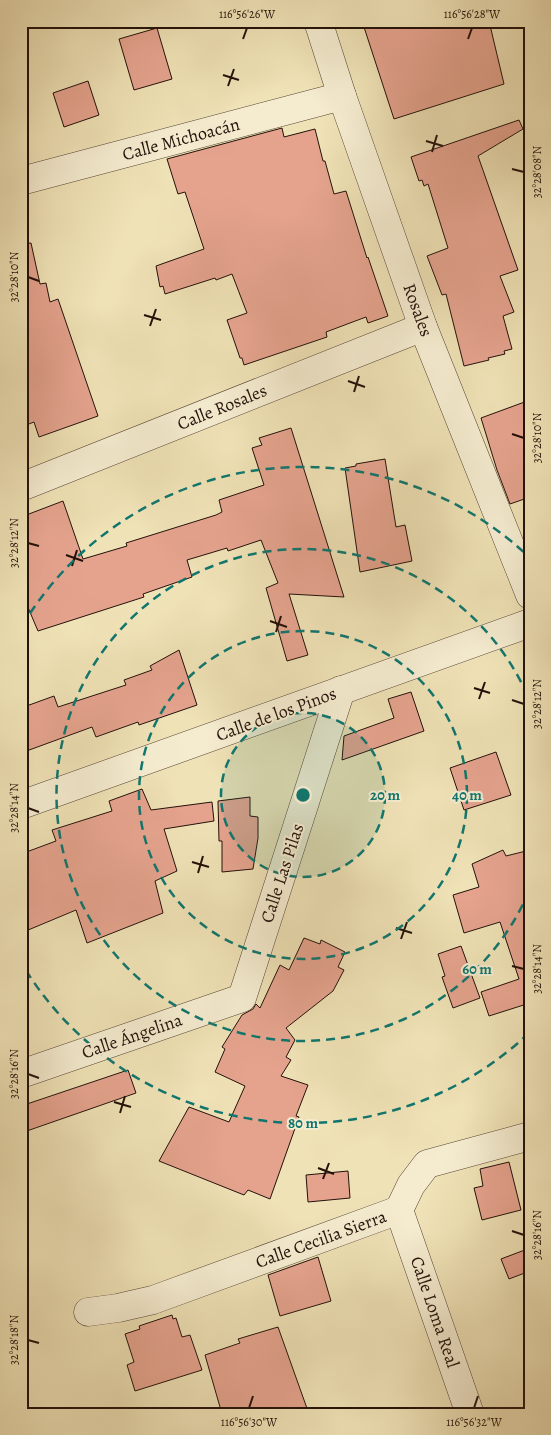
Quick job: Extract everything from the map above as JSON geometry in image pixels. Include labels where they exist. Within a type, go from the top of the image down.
[{"type":"street","name":"Rosales","points":[[318,21],[342,96],[424,327],[530,595]]},
{"type":"street","name":"Calle Michoacán","points":[[21,181],[342,96]]},
{"type":"street","name":"Calle Rosales","points":[[21,487],[424,327]]},
{"type":"street","name":"Calle de los Pinos","points":[[21,805],[530,622]]},
{"type":"street","name":"Calle Las Pilas","points":[[242,998],[341,690]]},
{"type":"street","name":"Calle Ángelina","points":[[21,1074],[242,998]]},
{"type":"street","name":"Calle Cecilia Sierra","points":[[88,1312],[118,1308],[153,1300],[399,1210],[411,1184],[427,1164],[530,1136]]},
{"type":"street","name":"Calle Loma Real","points":[[399,1210],[470,1414]]},
{"type":"building","points":[[362,21],[489,21],[504,84],[394,119]]},
{"type":"building","points":[[157,28],[172,79],[134,90],[119,39]]},
{"type":"building","points":[[88,81],[99,115],[64,127],[53,93]]},
{"type":"building","points":[[519,120],[523,129],[478,156],[518,270],[500,276],[514,312],[503,316],[512,349],[504,351],[505,354],[488,358],[489,360],[464,366],[446,294],[442,295],[427,256],[448,248],[428,184],[424,186],[422,180],[419,181],[411,157]]},
{"type":"building","points":[[282,128],[284,137],[315,129],[334,194],[346,191],[388,316],[368,323],[366,317],[326,332],[327,337],[244,365],[227,320],[247,313],[232,274],[165,294],[163,286],[160,287],[156,266],[204,249],[185,192],[178,194],[167,159]]},
{"type":"building","points":[[31,243],[40,284],[46,283],[50,302],[58,299],[98,416],[39,437],[34,422],[21,427],[21,244]]},
{"type":"building","points":[[530,400],[530,497],[510,504],[481,418]]},
{"type":"building","points":[[291,428],[344,597],[289,594],[308,655],[287,661],[266,588],[278,583],[261,540],[228,551],[227,548],[187,560],[192,577],[143,594],[144,597],[38,631],[21,591],[21,517],[63,501],[83,559],[127,546],[126,543],[216,515],[222,512],[219,500],[264,485],[252,448],[262,445],[259,438]]},
{"type":"building","points":[[385,459],[396,527],[405,525],[412,561],[360,572],[345,468]]},
{"type":"building","points":[[179,650],[197,705],[139,725],[138,722],[96,737],[92,727],[21,753],[21,708],[54,696],[58,707],[126,685],[124,680],[152,670],[150,666]]},
{"type":"building","points":[[411,692],[424,731],[342,760],[344,736],[394,718],[388,699]]},
{"type":"building","points":[[496,752],[511,795],[464,810],[450,768]]},
{"type":"building","points":[[142,789],[151,810],[212,802],[214,821],[164,829],[177,871],[155,881],[163,913],[87,943],[76,910],[21,933],[21,854],[56,841],[52,830],[112,811],[109,801]]},
{"type":"building","points":[[250,797],[250,816],[258,817],[258,838],[253,869],[222,872],[222,841],[219,841],[218,801]]},
{"type":"building","points":[[503,850],[506,856],[530,850],[530,1003],[489,1016],[481,992],[519,979],[500,922],[464,933],[453,895],[479,887],[472,864]]},
{"type":"building","points":[[304,938],[320,944],[321,940],[345,952],[338,967],[344,970],[333,991],[286,1028],[295,1040],[286,1057],[291,1060],[281,1076],[308,1085],[296,1116],[299,1117],[270,1199],[248,1190],[244,1195],[159,1161],[189,1107],[229,1122],[245,1086],[215,1072],[225,1049],[222,1047],[242,1015],[253,1009],[256,1004],[260,1008],[280,965],[289,970]]},
{"type":"building","points":[[461,946],[480,998],[453,1008],[442,977],[445,976],[438,954]]},
{"type":"building","points":[[128,1070],[136,1093],[21,1133],[21,1106]]},
{"type":"building","points":[[509,1162],[521,1210],[482,1220],[474,1188],[483,1186],[480,1169]]},
{"type":"building","points":[[348,1171],[350,1198],[308,1202],[306,1175]]},
{"type":"building","points":[[530,1248],[530,1271],[509,1279],[501,1259]]},
{"type":"building","points":[[318,1257],[331,1301],[280,1316],[268,1275]]},
{"type":"building","points":[[172,1315],[173,1319],[176,1318],[182,1337],[190,1335],[202,1370],[135,1391],[127,1365],[134,1362],[125,1334],[140,1329],[139,1326]]},
{"type":"building","points":[[278,1327],[309,1414],[222,1414],[205,1355],[240,1343],[238,1339]]}]
